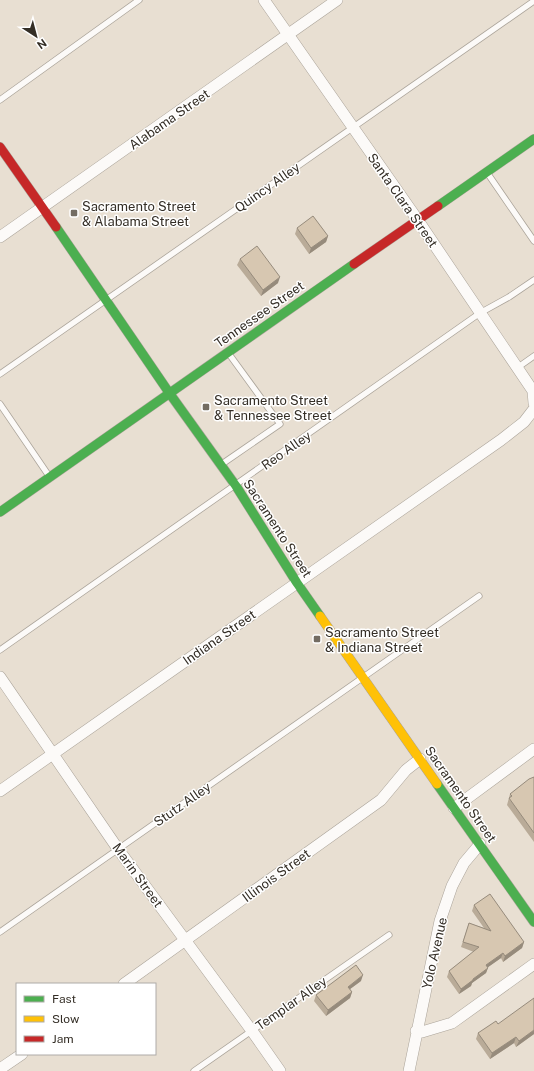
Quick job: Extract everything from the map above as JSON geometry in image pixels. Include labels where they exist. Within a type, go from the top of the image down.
[{"type":"main road","name":"Tennessee Street","points":[[0,512],[417,219],[534,139]]},
{"type":"main road","name":"Sacramento Street","points":[[0,147],[107,299],[220,466],[236,486],[297,583],[534,922]]},
{"type":"street","name":"Santa Clara Street","points":[[264,0],[417,219],[533,391],[534,403]]},
{"type":"street","name":"Alabama Street","points":[[0,237],[337,0]]},
{"type":"street","name":"Indiana Street","points":[[0,791],[501,440],[524,422],[534,409]]},
{"type":"street","name":"Marin Street","points":[[0,677],[118,849],[280,1071]]},
{"type":"street","points":[[454,808],[534,749]]},
{"type":"street","name":"Illinois Street","points":[[125,983],[381,800],[406,770],[420,758]]},
{"type":"street","name":"Yolo Avenue","points":[[409,1071],[416,1031],[440,921],[452,886],[464,863],[480,844]]},
{"type":"street","points":[[416,1031],[422,1032],[452,1023],[534,964]]},
{"type":"street","points":[[0,1069],[21,1055]]},
{"type":"lane","points":[[0,100],[139,0]]},
{"type":"lane","name":"Quincy Alley","points":[[0,374],[534,1]]},
{"type":"lane","points":[[486,172],[534,241]]},
{"type":"lane","name":"Reo Alley","points":[[0,650],[236,486],[480,313],[509,297],[534,280]]},
{"type":"lane","points":[[220,466],[280,424],[227,352]]},
{"type":"lane","points":[[517,368],[534,356]]},
{"type":"lane","points":[[0,404],[50,477]]},
{"type":"lane","name":"Stutz Alley","points":[[0,932],[480,596]]},
{"type":"lane","name":"Templar Alley","points":[[194,1071],[388,935]]},
{"type":"building","points":[[313,216],[328,236],[311,248],[297,228]]},
{"type":"building","points":[[257,246],[280,277],[263,290],[240,259]]},
{"type":"building","points":[[534,777],[534,833],[509,798],[512,796],[510,794],[529,779]]},
{"type":"building","points":[[490,894],[524,942],[505,956],[503,953],[486,965],[488,968],[461,989],[449,971],[479,947],[463,942],[469,923],[491,931],[474,905]]},
{"type":"building","points":[[356,965],[363,975],[348,987],[352,992],[328,1010],[316,995]]},
{"type":"building","points":[[534,998],[534,1030],[519,1041],[516,1037],[492,1053],[478,1033],[496,1021],[498,1024]]},
{"type":"traffic: fast","points":[[438,206],[534,139]]},
{"type":"traffic: fast","points":[[56,227],[170,394],[236,486],[297,583],[320,616]]},
{"type":"traffic: fast","points":[[0,512],[354,264]]},
{"type":"traffic: fast","points":[[437,784],[534,922]]},
{"type":"traffic: slow","points":[[320,616],[437,784]]},
{"type":"traffic: jam","points":[[0,147],[56,227]]},
{"type":"traffic: jam","points":[[354,264],[438,206]]},
{"type":"place","name":"Sacramento Street & Alabama Street","points":[[74,213]]},
{"type":"place","name":"Sacramento Street & Tennessee Street","points":[[206,407]]},
{"type":"place","name":"Sacramento Street & Indiana Street","points":[[317,639]]}]
